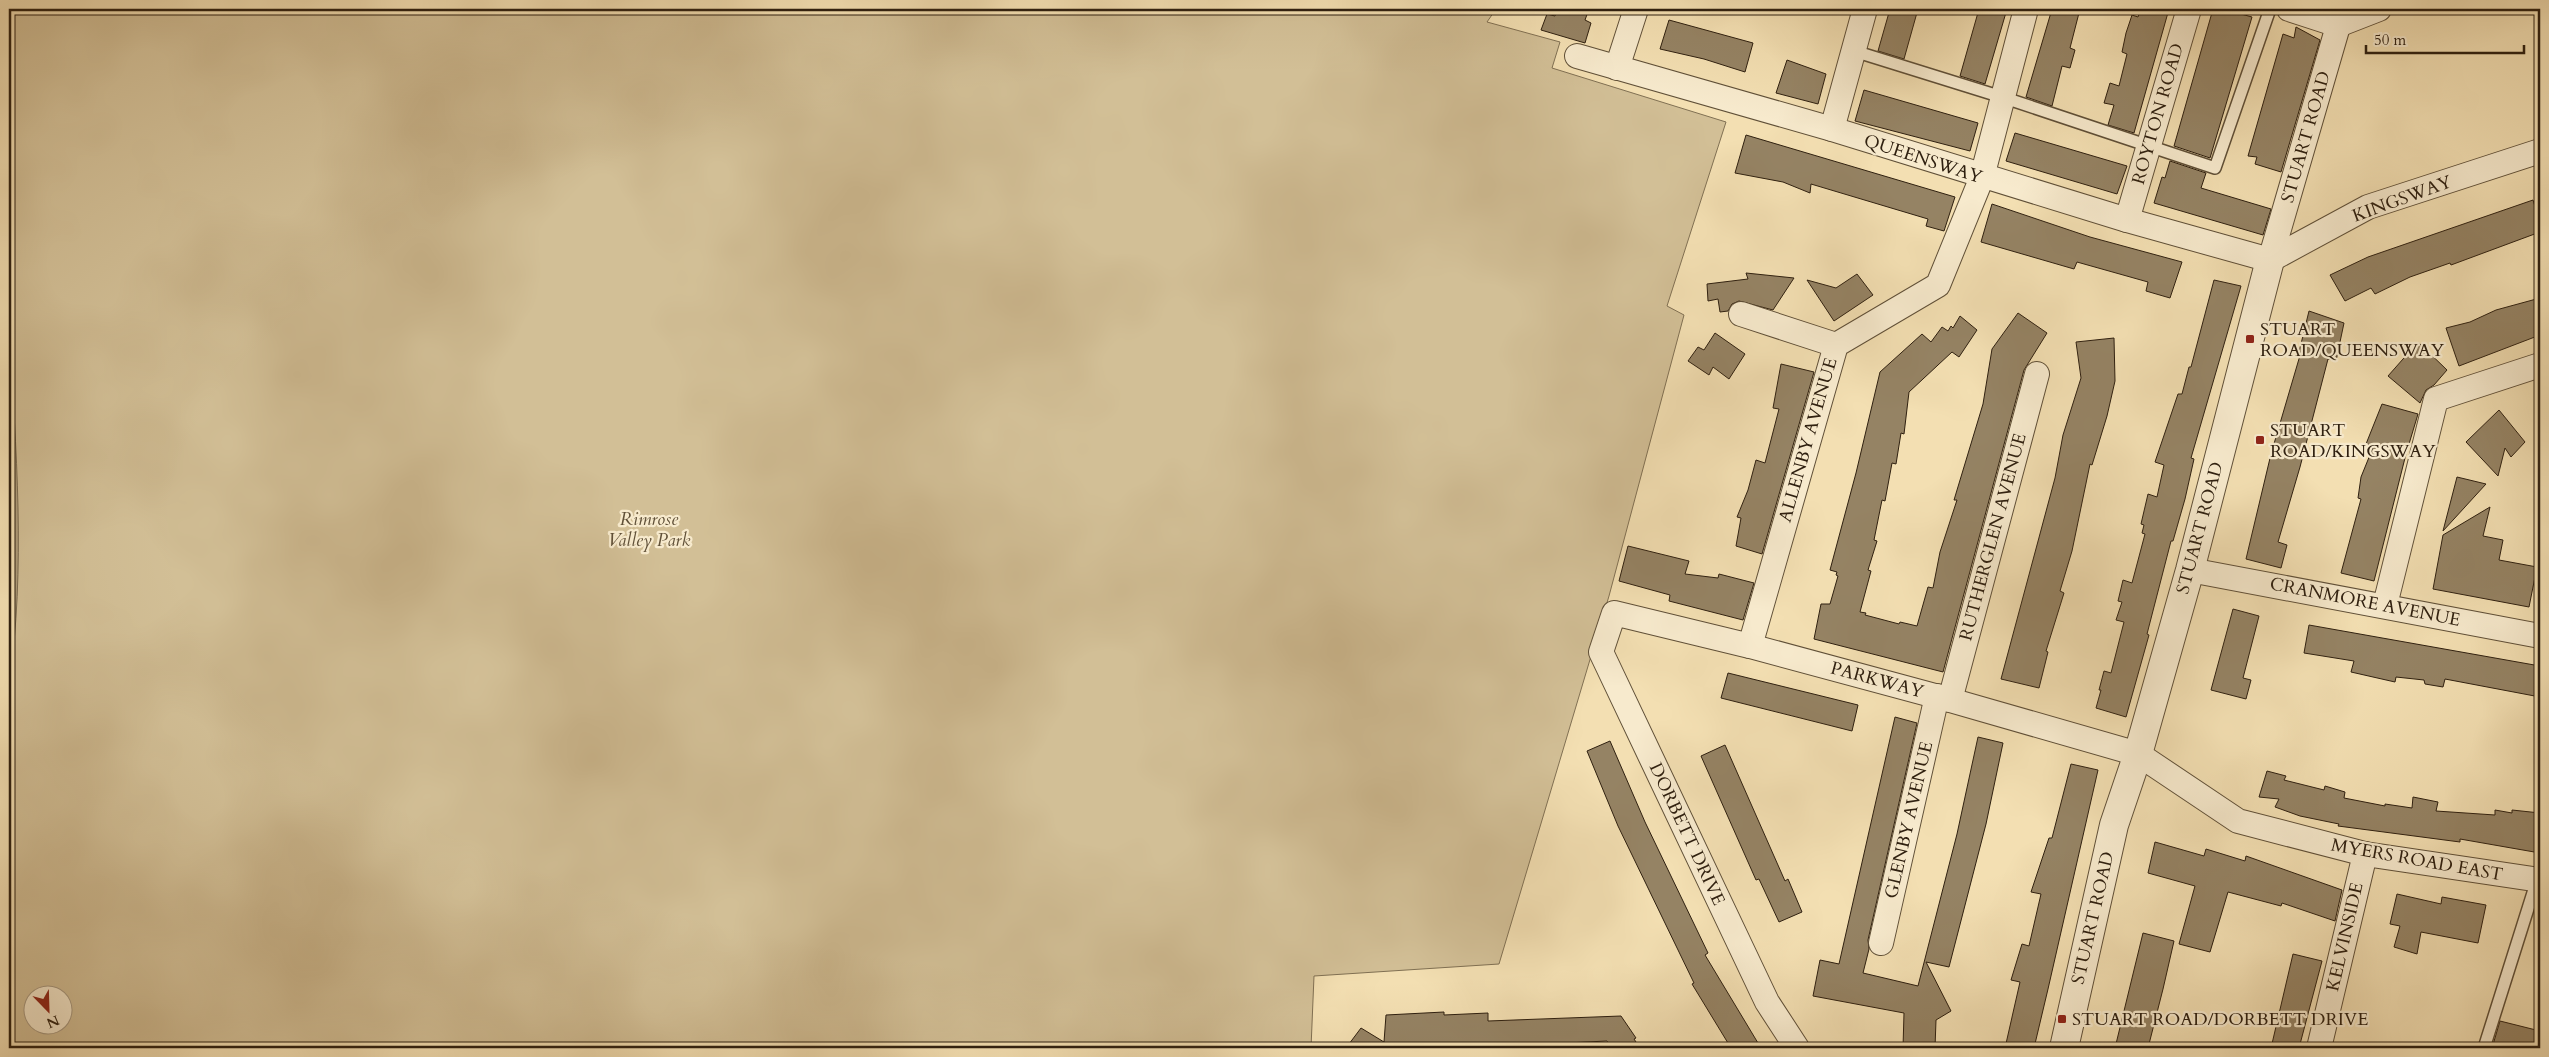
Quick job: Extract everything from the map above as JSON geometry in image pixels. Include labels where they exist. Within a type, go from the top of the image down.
[{"type":"street","points":[[1617,68],[1636,9]]},
{"type":"street","points":[[1832,129],[1865,9]]},
{"type":"street","name":"ALLENBY AVENUE","points":[[1750,646],[1836,344],[1938,285],[1982,178],[2005,98],[2026,9]]},
{"type":"street","name":"ROYTON ROAD","points":[[2127,220],[2188,9]]},
{"type":"street","points":[[2289,9],[2340,17],[2379,9]]},
{"type":"street","name":"STUART ROAD","points":[[2064,1048],[2114,825],[2138,754],[2190,570],[2270,260],[2340,17]]},
{"type":"street","name":"QUEENSWAY","points":[[1577,56],[1832,129],[1982,178],[2270,260]]},
{"type":"street","name":"KINGSWAY","points":[[2270,260],[2368,207],[2540,152]]},
{"type":"street","points":[[1742,314],[1836,344]]},
{"type":"street","points":[[2385,605],[2436,400],[2540,365]]},
{"type":"street","name":"RUTHERGLEN AVENUE","points":[[1944,698],[2037,374]]},
{"type":"street","name":"CRANMORE AVENUE","points":[[2190,570],[2385,605],[2540,636]]},
{"type":"street","name":"PARKWAY","points":[[1614,614],[1750,646],[1944,698],[2138,754]]},
{"type":"street","name":"DORBETT DRIVE","points":[[1614,614],[1601,652],[1767,1002],[1797,1048]]},
{"type":"street","name":"GLENBY AVENUE","points":[[1881,943],[1944,698]]},
{"type":"street","name":"MYERS ROAD EAST","points":[[2138,754],[2238,821],[2365,854],[2539,880]]},
{"type":"street","name":"KELVINSIDE","points":[[2319,1048],[2365,854]]},
{"type":"lane","points":[[1854,50],[2215,168],[2270,9]]},
{"type":"lane","points":[[2484,1048],[2539,880]]},
{"type":"green space","name":"Rimrose Valley Park","points":[[9,9],[1496,9],[1487,22],[1560,42],[1552,68],[1726,122],[1667,306],[1684,315],[1609,596],[1499,964],[1314,976],[1311,1048],[9,1048]]},
{"type":"shaded area","points":[[9,332],[17,464],[18,552],[14,640],[9,684]]},
{"type":"building","points":[[1557,9],[1589,9],[1585,20],[1591,23],[1585,43],[1541,30],[1547,14],[1555,16]]},
{"type":"building","points":[[1890,9],[1918,9],[1904,59],[1878,51]]},
{"type":"building","points":[[1979,9],[2007,9],[1985,84],[1960,76]]},
{"type":"building","points":[[2052,9],[2080,9],[2070,48],[2075,50],[2070,68],[2062,66],[2052,106],[2026,97]]},
{"type":"building","points":[[2141,9],[2169,9],[2134,133],[2108,125],[2114,105],[2104,103],[2110,83],[2119,86],[2127,54],[2122,52],[2126,33],[2132,15],[2138,17]]},
{"type":"building","points":[[2213,9],[2223,9],[2252,17],[2210,158],[2174,146]]},
{"type":"building","points":[[1669,20],[1753,43],[1745,72],[1704,59],[1660,49]]},
{"type":"building","points":[[2296,27],[2320,40],[2281,172],[2255,164],[2257,157],[2248,156],[2283,34],[2294,38]]},
{"type":"building","points":[[1787,60],[1826,74],[1818,104],[1776,93]]},
{"type":"building","points":[[1864,90],[1978,123],[1970,151],[1855,121]]},
{"type":"building","points":[[2015,133],[2127,166],[2117,194],[2006,161]]},
{"type":"building","points":[[1746,135],[1955,197],[1944,231],[1926,226],[1928,219],[1811,184],[1810,193],[1783,182],[1735,173]]},
{"type":"building","points":[[2170,161],[2206,173],[2201,188],[2271,209],[2263,235],[2154,203],[2162,177],[2165,178]]},
{"type":"building","points":[[2533,200],[2540,223],[2540,232],[2451,265],[2450,263],[2410,277],[2375,294],[2371,288],[2345,301],[2330,275],[2368,257]]},
{"type":"building","points":[[1992,204],[2090,237],[2182,262],[2170,298],[2146,291],[2148,282],[2077,262],[2074,269],[1981,242]]},
{"type":"building","points":[[1746,273],[1794,278],[1773,310],[1739,301],[1732,304],[1728,311],[1720,312],[1718,299],[1708,301],[1707,284],[1748,279]]},
{"type":"building","points":[[1857,274],[1873,295],[1834,321],[1807,280],[1836,288]]},
{"type":"building","points":[[2214,280],[2241,286],[2191,458],[2194,459],[2185,499],[2173,541],[2171,541],[2147,634],[2149,635],[2126,717],[2096,708],[2101,690],[2099,690],[2104,671],[2111,673],[2124,622],[2116,620],[2122,602],[2118,601],[2123,580],[2132,583],[2145,534],[2142,533],[2144,525],[2141,524],[2148,494],[2157,497],[2164,465],[2155,462],[2178,394],[2182,394],[2189,367],[2191,367]]},
{"type":"building","points":[[2540,298],[2540,335],[2459,366],[2446,328],[2470,322],[2496,310]]},
{"type":"building","points":[[2309,311],[2344,323],[2336,361],[2328,359],[2278,542],[2287,545],[2281,568],[2246,559],[2271,454],[2301,352],[2299,352]]},
{"type":"building","points":[[2018,313],[2047,333],[2024,370],[1943,672],[1814,639],[1821,604],[1830,604],[1838,576],[1836,575],[1837,572],[1830,570],[1880,372],[1922,334],[1931,342],[1942,327],[1948,331],[1951,326],[1953,328],[1960,316],[1977,330],[1959,357],[1952,352],[1909,392],[1904,434],[1901,433],[1896,464],[1892,463],[1885,501],[1882,500],[1874,540],[1877,541],[1868,570],[1871,571],[1860,612],[1899,624],[1900,622],[1917,626],[1928,587],[1933,588],[1940,552],[1957,500],[1954,500],[1983,404],[1992,349]]},
{"type":"building","points":[[1715,333],[1745,354],[1729,379],[1713,367],[1709,375],[1688,361],[1698,347],[1704,350]]},
{"type":"building","points":[[2114,338],[2115,381],[2107,416],[2092,465],[2090,464],[2072,551],[2060,591],[2064,593],[2046,651],[2048,652],[2039,688],[2001,679],[2055,478],[2063,435],[2081,378],[2076,342]]},
{"type":"building","points":[[2418,342],[2447,370],[2434,385],[2426,390],[2420,403],[2388,376]]},
{"type":"building","points":[[1781,364],[1814,372],[1762,554],[1736,546],[1741,518],[1737,517],[1748,490],[1756,460],[1765,463],[1779,409],[1773,408]]},
{"type":"building","points":[[2382,404],[2418,414],[2374,581],[2341,573],[2361,499],[2358,498],[2361,477],[2374,445],[2366,444]]},
{"type":"building","points":[[2499,410],[2525,442],[2511,457],[2505,448],[2498,476],[2466,442]]},
{"type":"building","points":[[2457,477],[2486,484],[2443,531]]},
{"type":"building","points":[[2490,507],[2483,536],[2503,540],[2499,560],[2537,567],[2529,607],[2433,589],[2443,535]]},
{"type":"building","points":[[1628,546],[1689,561],[1685,574],[1718,578],[1719,574],[1754,583],[1743,620],[1669,601],[1670,595],[1619,581]]},
{"type":"building","points":[[2233,609],[2259,616],[2243,678],[2251,680],[2246,699],[2211,690]]},
{"type":"building","points":[[2309,625],[2540,666],[2540,697],[2445,679],[2443,687],[2425,684],[2424,680],[2396,677],[2395,682],[2351,672],[2354,661],[2304,653]]},
{"type":"building","points":[[1728,673],[1858,705],[1852,731],[1721,698]]},
{"type":"building","points":[[1895,717],[1917,723],[1868,940],[1869,949],[1863,973],[1918,986],[1957,834],[1978,737],[2003,743],[1986,824],[1949,967],[1926,962],[1951,1011],[1936,1020],[1935,1048],[1903,1048],[1904,1013],[1813,996],[1820,960],[1839,964]]},
{"type":"building","points":[[1610,741],[1645,822],[1708,953],[1705,955],[1761,1048],[1731,1048],[1692,984],[1694,983],[1618,826],[1587,751]]},
{"type":"building","points":[[1725,745],[1785,881],[1788,879],[1802,912],[1779,922],[1759,879],[1756,880],[1701,756]]},
{"type":"building","points":[[2071,764],[2098,770],[2048,989],[2034,1048],[2005,1048],[2020,982],[2011,980],[2022,944],[2029,946],[2041,894],[2031,892],[2049,838],[2052,838]]},
{"type":"building","points":[[2267,771],[2286,776],[2284,780],[2324,790],[2325,786],[2345,792],[2344,798],[2385,806],[2385,804],[2412,808],[2413,797],[2438,802],[2436,811],[2495,815],[2495,810],[2512,813],[2512,810],[2540,813],[2540,853],[2460,839],[2460,842],[2338,826],[2339,824],[2300,816],[2275,807],[2279,799],[2259,797]]},
{"type":"building","points":[[2155,842],[2204,856],[2206,849],[2245,861],[2246,856],[2342,890],[2335,921],[2282,903],[2281,906],[2228,892],[2210,952],[2179,944],[2195,886],[2148,873]]},
{"type":"building","points":[[2397,894],[2441,904],[2442,897],[2486,905],[2478,943],[2421,932],[2417,954],[2394,947],[2400,926],[2390,924]]},
{"type":"building","points":[[2143,933],[2174,941],[2163,989],[2148,1048],[2115,1048]]},
{"type":"building","points":[[2293,954],[2322,961],[2299,1048],[2271,1048]]},
{"type":"building","points":[[1444,1012],[1444,1015],[1488,1013],[1488,1021],[1621,1016],[1636,1038],[1634,1039],[1640,1048],[1611,1048],[1607,1041],[1506,1046],[1505,1043],[1406,1048],[1346,1048],[1361,1028],[1384,1042],[1386,1015]]},
{"type":"building","points":[[2500,1021],[2540,1031],[2540,1048],[2492,1048]]},
{"type":"place","name":"STUART ROAD/QUEENSWAY","points":[[2250,339]]},
{"type":"place","name":"STUART ROAD/KINGSWAY","points":[[2260,440]]},
{"type":"place","name":"STUART ROAD/DORBETT DRIVE","points":[[2062,1019]]}]
